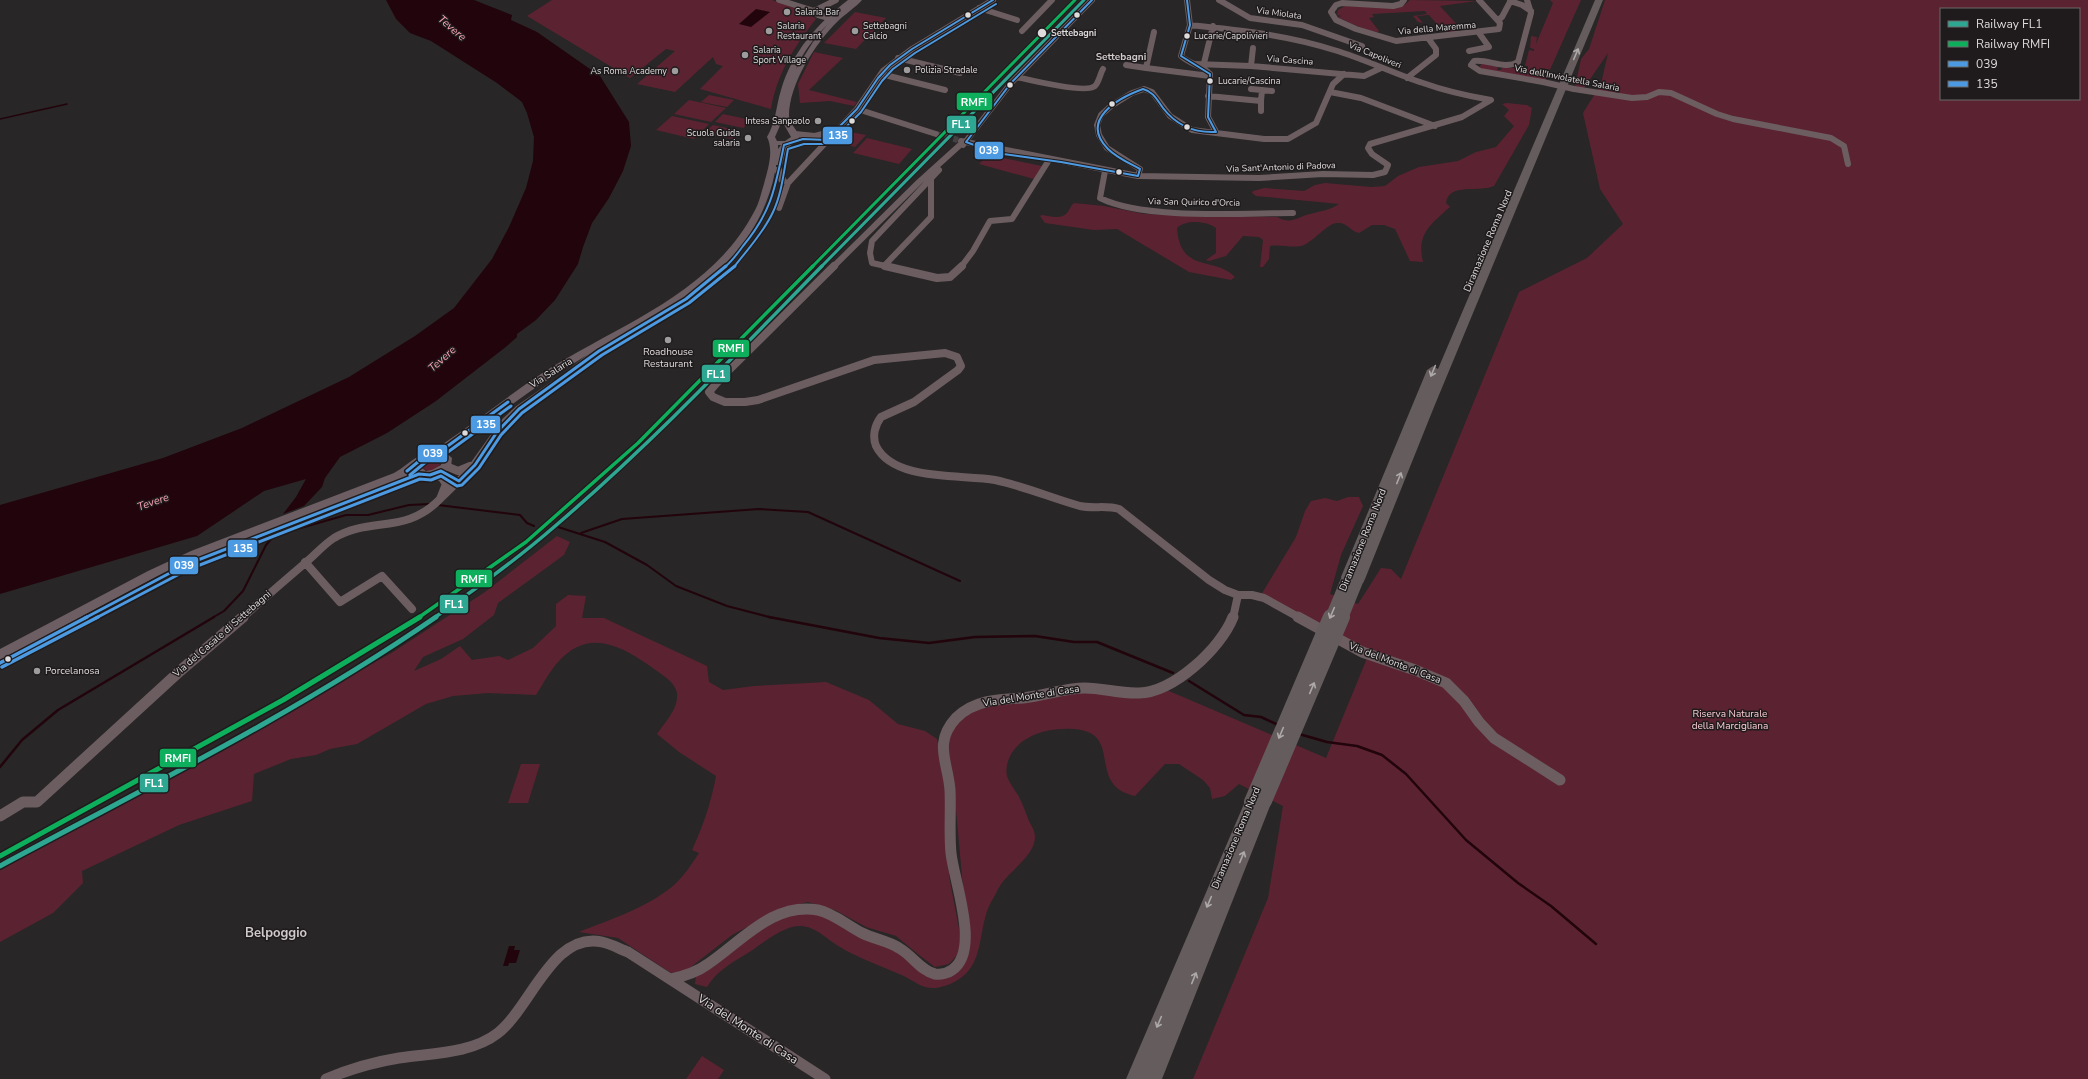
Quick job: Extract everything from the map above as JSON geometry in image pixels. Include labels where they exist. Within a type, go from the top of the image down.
[{"type":"highway","name":"Diramazione Roma Nord","points":[[1134,1079],[1258,801],[1353,578],[1529,155],[1589,0]]},
{"type":"highway","name":"Diramazione Roma Nord","points":[[1529,155],[1599,0]]},
{"type":"highway","name":"Diramazione Roma Nord","points":[[1153,1079],[1258,801]]},
{"type":"main road","name":"Via Salaria","points":[[418,462],[445,448],[525,389],[674,300],[714,270],[742,240],[762,207],[769,184],[774,138],[783,93],[791,70],[808,41],[829,18],[852,0]]},
{"type":"main road","points":[[794,133],[786,125],[785,119],[791,88],[799,69],[809,52],[825,31],[859,0]]},
{"type":"main road","points":[[774,138],[786,130],[794,133]]},
{"type":"main road","name":"Via Salaria","points":[[442,467],[457,447],[551,379],[674,307],[701,288],[729,264],[745,246],[764,218],[774,194],[782,150],[795,138],[794,133]]},
{"type":"main road","points":[[774,138],[789,143]]},
{"type":"main road","points":[[778,169],[782,180],[788,183]]},
{"type":"main road","points":[[555,384],[599,351]]},
{"type":"main road","points":[[0,655],[152,574],[209,548],[264,526],[320,509],[442,467],[438,454],[429,455]]},
{"type":"main road","points":[[418,462],[416,469],[420,474]]},
{"type":"main road","points":[[0,662],[171,572],[398,476],[418,462]]},
{"type":"street","points":[[779,0],[829,18]]},
{"type":"street","points":[[814,12],[836,0]]},
{"type":"street","points":[[778,208],[788,183],[826,140],[857,109],[881,74],[898,58],[993,0]]},
{"type":"street","points":[[1022,31],[1052,0]]},
{"type":"street","points":[[1049,160],[1012,219],[990,220],[980,237],[980,242],[970,257],[951,276],[946,278],[937,278],[871,262],[872,241],[931,180],[1016,77],[1092,0]]},
{"type":"street","points":[[1187,0],[1190,25],[1180,54],[1182,58],[1207,70],[1210,76],[1208,120],[1216,132]]},
{"type":"street","name":"Via Miolata","points":[[1220,0],[1250,18],[1262,21],[1302,25],[1362,46]]},
{"type":"street","name":"Via della Maremma","points":[[1404,0],[1402,4],[1393,6],[1342,3],[1336,5],[1331,12],[1336,20],[1390,40],[1479,33],[1499,29],[1501,25],[1498,20]]},
{"type":"street","points":[[1479,0],[1498,20],[1502,17],[1511,1],[1522,5],[1531,11]]},
{"type":"street","points":[[1527,0],[1531,11]]},
{"type":"street","points":[[979,8],[1017,20]]},
{"type":"street","name":"Via dell'Inviolatella Salaria","points":[[1531,11],[1517,63],[1508,66],[1480,60],[1474,61],[1471,65],[1480,71],[1574,89],[1632,98],[1647,97],[1659,92],[1671,93],[1717,114],[1733,119],[1831,138],[1844,146],[1848,164]]},
{"type":"street","name":"Via Capoliveri","points":[[1190,25],[1213,26],[1252,31],[1312,43],[1336,50],[1407,78],[1461,95],[1490,100],[1462,117],[1435,126]]},
{"type":"street","points":[[1204,63],[1213,26]]},
{"type":"street","points":[[1146,68],[1154,32]]},
{"type":"street","points":[[1469,51],[1489,47],[1479,33]]},
{"type":"street","points":[[1407,78],[1436,55],[1436,49],[1428,38]]},
{"type":"street","points":[[1251,66],[1253,48]]},
{"type":"street","points":[[898,58],[960,73]]},
{"type":"street","name":"Via Cascina","points":[[1195,64],[1204,63],[1251,66],[1365,76],[1381,68]]},
{"type":"street","points":[[1126,65],[1210,76]]},
{"type":"street","points":[[1016,77],[1055,85],[1091,88],[1096,85],[1103,70]]},
{"type":"street","points":[[881,74],[945,90]]},
{"type":"street","points":[[1138,176],[1140,169],[1114,156],[1106,149],[1097,127],[1098,120],[1104,112],[1128,95],[1141,89],[1149,90],[1168,114],[1182,124],[1197,131],[1266,139],[1284,139],[1294,137],[1317,122],[1334,83],[1344,74]]},
{"type":"street","points":[[1251,89],[1272,91]]},
{"type":"street","points":[[1261,111],[1262,90]]},
{"type":"street","points":[[1330,92],[1361,98],[1435,126]]},
{"type":"street","points":[[1208,96],[1261,101]]},
{"type":"street","points":[[857,109],[936,134]]},
{"type":"street","name":"Via Sant'Antonio di Padova","points":[[962,141],[985,150],[1035,160],[1049,160],[1138,176],[1258,178],[1323,174],[1379,174],[1385,172],[1388,165],[1371,153],[1368,148],[1370,144],[1435,126]]},
{"type":"street","points":[[794,133],[808,137],[820,136],[837,130]]},
{"type":"street","points":[[789,143],[811,140],[826,140]]},
{"type":"street","points":[[811,140],[820,148]]},
{"type":"street","points":[[962,141],[960,145],[920,182],[722,377],[709,392],[712,396],[723,402],[745,402],[758,400],[874,360],[932,353],[950,354],[960,361],[961,366],[958,370],[914,402],[879,420],[874,437],[877,448],[885,456],[902,466],[922,474],[939,477],[993,479],[1081,506],[1095,507],[1110,505],[1128,515],[1148,534],[1209,580],[1225,590],[1238,595]]},
{"type":"street","name":"Via San Quirico d'Orcia","points":[[1104,171],[1100,196],[1102,200],[1107,203],[1138,209],[1293,213]]},
{"type":"street","points":[[884,266],[930,217],[932,204],[931,180]]},
{"type":"street","points":[[442,467],[452,470],[464,470],[481,454],[500,428],[519,409],[555,384]]},
{"type":"street","name":"Via del Casale di Settebagni","points":[[0,816],[23,802],[37,802],[180,671],[305,562],[342,534],[413,519],[431,509],[471,469],[481,454]]},
{"type":"street","points":[[442,467],[459,481]]},
{"type":"street","points":[[440,499],[446,487],[442,467]]},
{"type":"street","points":[[305,562],[340,602],[382,576],[412,609]]},
{"type":"street","name":"Via del Monte di Casa","points":[[671,980],[693,974],[740,938],[772,918],[788,911],[799,909],[824,912],[861,933],[896,945],[928,971],[942,974],[952,970],[962,960],[965,942],[951,852],[949,782],[944,758],[943,740],[955,719],[967,709],[985,702],[1038,696],[1087,688],[1131,694],[1148,692],[1167,686],[1215,646],[1232,624],[1238,595],[1252,595],[1264,598],[1362,652],[1415,670],[1446,683],[1464,701],[1479,722],[1494,738],[1560,780]]},
{"type":"street","name":"Via del Monte di Casa","points":[[326,1079],[389,1060],[456,1049],[489,1039],[514,1018],[559,954],[569,945],[578,941],[598,941],[614,945],[825,1079]]},
{"type":"green space","name":"Salaria Sport Village","points":[[552,0],[772,0],[809,13],[816,19],[794,51],[782,73],[777,84],[771,109],[700,89],[723,66],[716,64],[713,57],[675,92],[637,84],[675,51],[666,49],[630,78],[527,16]]},
{"type":"green space","points":[[1410,0],[1477,1],[1440,6],[1461,29],[1455,30],[1456,33],[1443,31],[1429,15],[1417,16],[1423,23],[1418,22],[1413,16],[1427,14],[1425,11],[1372,14],[1374,17],[1369,18],[1379,31],[1378,32],[1368,31],[1337,17],[1342,16],[1337,15],[1338,10],[1345,6],[1402,7]]},
{"type":"green space","points":[[1550,0],[1581,0],[1545,81],[1479,68],[1482,63],[1498,67],[1497,70],[1501,70],[1502,68],[1528,68],[1528,66],[1525,66],[1529,50],[1534,51],[1534,49],[1530,48],[1531,36],[1537,37],[1536,44],[1553,3]]},
{"type":"green space","name":"Riserva Naturale della Marcigliana","points":[[1605,0],[2088,0],[2088,1079],[1193,1079],[1268,898],[1283,806],[1239,784],[1225,796],[1212,799],[1210,788],[1203,780],[1179,764],[1165,764],[1135,796],[1120,790],[1112,781],[1107,771],[1103,749],[1098,740],[1089,733],[1074,729],[1053,730],[1035,735],[1019,744],[1010,756],[1006,771],[1007,776],[1019,797],[1033,829],[1035,837],[1034,844],[1027,856],[999,887],[987,912],[977,956],[966,974],[956,981],[941,987],[925,987],[902,975],[847,951],[815,930],[805,926],[799,926],[786,929],[767,939],[721,971],[707,987],[695,984],[696,976],[763,927],[793,912],[813,911],[888,945],[922,971],[951,974],[967,931],[953,777],[945,743],[952,728],[975,707],[1097,691],[1134,696],[1169,691],[1326,758],[1370,651],[1261,595],[1296,537],[1305,511],[1311,501],[1325,498],[1337,501],[1348,497],[1359,497],[1363,506],[1341,555],[1330,594],[1358,604],[1381,568],[1391,569],[1401,579],[1519,292],[1587,258],[1623,224],[1600,189],[1583,113],[1601,84],[1608,53],[1584,88],[1575,87],[1581,59],[1589,49]]},
{"type":"green space","points":[[855,12],[886,18],[856,49],[824,43]]},
{"type":"green space","points":[[814,52],[843,58],[809,90],[857,102],[854,106],[830,101],[800,103],[798,84]]},
{"type":"green space","points":[[709,95],[734,100],[727,107],[701,102]]},
{"type":"green space","points":[[689,100],[726,108],[711,122],[674,114]]},
{"type":"green space","points":[[1502,104],[1527,105],[1532,108],[1529,125],[1494,186],[1480,189],[1458,190],[1453,192],[1448,197],[1446,203],[1450,207],[1431,224],[1423,237],[1421,252],[1423,262],[1410,261],[1395,229],[1384,225],[1372,225],[1359,233],[1346,225],[1340,223],[1333,224],[1304,245],[1296,247],[1270,246],[1269,259],[1263,267],[1260,267],[1263,240],[1259,237],[1243,236],[1226,256],[1209,261],[1206,260],[1216,253],[1216,228],[1207,224],[1191,222],[1177,228],[1180,242],[1185,252],[1191,258],[1227,271],[1235,277],[1231,280],[1189,272],[1117,229],[1094,230],[1045,223],[1040,216],[1055,217],[1064,215],[1074,203],[1104,206],[1144,214],[1277,217],[1286,220],[1294,220],[1305,215],[1329,209],[1339,204],[1256,196],[1252,193],[1253,191],[1264,188],[1304,191],[1315,185],[1325,183],[1371,187],[1385,186],[1398,176],[1419,167],[1458,161],[1476,152],[1496,147],[1514,126],[1504,116],[1509,110]]},
{"type":"green space","points":[[723,114],[751,120],[743,128],[715,122]]},
{"type":"green space","points":[[672,116],[709,124],[694,139],[656,130]]},
{"type":"green space","points":[[713,125],[741,131],[733,139],[704,133]]},
{"type":"green space","points":[[845,131],[866,135],[855,147],[834,141]]},
{"type":"green space","points":[[867,138],[912,149],[899,164],[853,153]]},
{"type":"green space","points":[[988,155],[1042,166],[1034,179],[979,164]]},
{"type":"green space","points":[[438,457],[442,461],[437,469],[428,471],[421,468],[425,460]]},
{"type":"green space","points":[[557,536],[570,542],[564,555],[498,603],[494,615],[463,639],[423,657],[414,671],[441,659],[460,646],[472,660],[499,656],[508,660],[533,648],[556,626],[556,604],[568,595],[586,596],[582,618],[604,618],[707,666],[709,682],[723,690],[754,686],[826,682],[869,700],[898,724],[925,731],[937,739],[947,788],[949,876],[961,939],[959,953],[949,964],[935,967],[896,936],[866,927],[835,910],[808,902],[783,908],[732,935],[687,970],[671,973],[618,938],[579,932],[641,907],[663,893],[681,878],[699,853],[692,850],[700,832],[712,796],[716,776],[679,752],[657,734],[671,715],[676,704],[676,689],[670,681],[639,658],[604,643],[581,645],[569,652],[549,673],[536,695],[488,693],[453,696],[426,704],[357,744],[330,749],[316,755],[291,759],[254,774],[252,801],[179,825],[82,871],[83,883],[53,913],[0,942],[0,870],[393,652],[485,592]]},
{"type":"green space","points":[[521,764],[540,764],[528,803],[508,803]]},
{"type":"green space","points":[[702,1056],[724,1070],[718,1079],[686,1079]]},
{"type":"water","name":"Tevere","points":[[386,0],[474,0],[512,15],[511,20],[537,32],[600,76],[629,122],[631,146],[623,171],[609,198],[592,223],[578,264],[555,300],[536,320],[517,334],[517,337],[507,346],[436,401],[387,433],[340,457],[325,478],[322,487],[304,506],[283,514],[296,497],[306,479],[264,491],[197,536],[0,594],[0,505],[163,458],[242,428],[349,377],[415,336],[454,308],[492,259],[509,227],[526,188],[533,161],[534,137],[527,113],[522,102],[497,83],[431,41],[410,33],[396,19]]},
{"type":"water","points":[[756,9],[770,12],[751,27],[739,24]]},
{"type":"water","points":[[509,946],[515,946],[514,950],[520,950],[516,963],[509,963],[508,966],[503,966]]},
{"type":"waterway","points":[[0,119],[67,104]]},
{"type":"waterway","points":[[276,535],[346,515],[368,515],[409,505],[430,504]]},
{"type":"waterway","points":[[438,505],[520,515],[527,523],[534,526]]},
{"type":"waterway","points":[[581,533],[622,519],[759,509],[808,512],[960,581]]},
{"type":"waterway","points":[[212,618],[224,611],[243,591],[266,545],[285,523]]},
{"type":"waterway","points":[[558,527],[605,542],[647,565],[676,586],[727,606],[770,617]]},
{"type":"waterway","points":[[0,767],[22,740],[58,710],[214,617]]},
{"type":"waterway","points":[[770,617],[879,638],[929,643],[975,637],[1035,636],[1074,642],[1097,642],[1173,673]]},
{"type":"waterway","points":[[1189,681],[1244,715],[1261,717],[1278,725]]},
{"type":"waterway","points":[[1299,734],[1327,742],[1357,746],[1382,755],[1406,774],[1466,840],[1518,883],[1551,906],[1596,944]]},
{"type":"tunnel","points":[[936,134],[958,140]]},
{"type":"rail line","name":"RMFI","points":[[0,856],[283,700],[408,625],[526,542],[638,443],[1075,0]]},
{"type":"rail line","name":"FL1","points":[[0,866],[185,766],[307,698],[367,662],[426,624],[483,584],[531,547],[599,488],[665,426],[1084,0]]},
{"type":"transit line","name":"039","points":[[0,663],[185,565],[419,474],[430,475],[441,471],[459,481],[475,465],[497,432],[519,409],[599,351],[686,299],[729,264],[756,231],[768,210],[775,188],[784,145],[803,139],[826,140],[857,109],[878,78],[890,65],[912,49],[993,0]]},
{"type":"transit line","name":"039","points":[[1092,0],[1011,83],[966,142],[996,153],[1061,162],[1138,176],[1140,169],[1109,151],[1099,136],[1098,127],[1100,118],[1114,103],[1133,92],[1143,89],[1153,94],[1168,114],[1180,124],[1194,130],[1216,132],[1208,117],[1210,74],[1181,56],[1190,25],[1187,0]]},
{"type":"transit line","name":"135","points":[[2,667],[187,570],[420,479],[431,480],[441,476],[457,486],[462,485],[479,468],[501,435],[522,413],[602,355],[689,303],[733,268],[760,234],[773,212],[780,189],[788,149],[804,144],[829,144],[861,112],[882,81],[893,69],[915,53],[996,4]]},
{"type":"transit line","name":"039","points":[[407,471],[424,457],[445,448],[508,402]]},
{"type":"transit line","name":"135","points":[[410,475],[427,461],[448,452],[511,406]]},
{"type":"place","name":"Salaria Bar","points":[[787,12]]},
{"type":"place","name":"Salaria Restaurant","points":[[769,31]]},
{"type":"place","name":"Settebagni Calcio","points":[[855,31]]},
{"type":"place","name":"Settebagni","points":[[1042,33]]},
{"type":"place","name":"Lucarie/Capolivieri","points":[[1187,36]]},
{"type":"place","name":"Salaria Sport Village","points":[[745,55]]},
{"type":"place","name":"Polizia Stradale","points":[[907,70]]},
{"type":"place","name":"As Roma Academy","points":[[675,71]]},
{"type":"place","name":"Lucarie/Cascina","points":[[1210,81]]},
{"type":"place","name":"Intesa Sanpaolo","points":[[818,121]]},
{"type":"place","name":"Scuola Guida salaria","points":[[748,138]]},
{"type":"place","name":"Roadhouse Restaurant","points":[[668,340]]},
{"type":"place","name":"Porcelanosa","points":[[37,671]]},
{"type":"district","name":"Settebagni","points":[[1121,57]]},
{"type":"district","name":"Belpoggio","points":[[276,933]]}]
